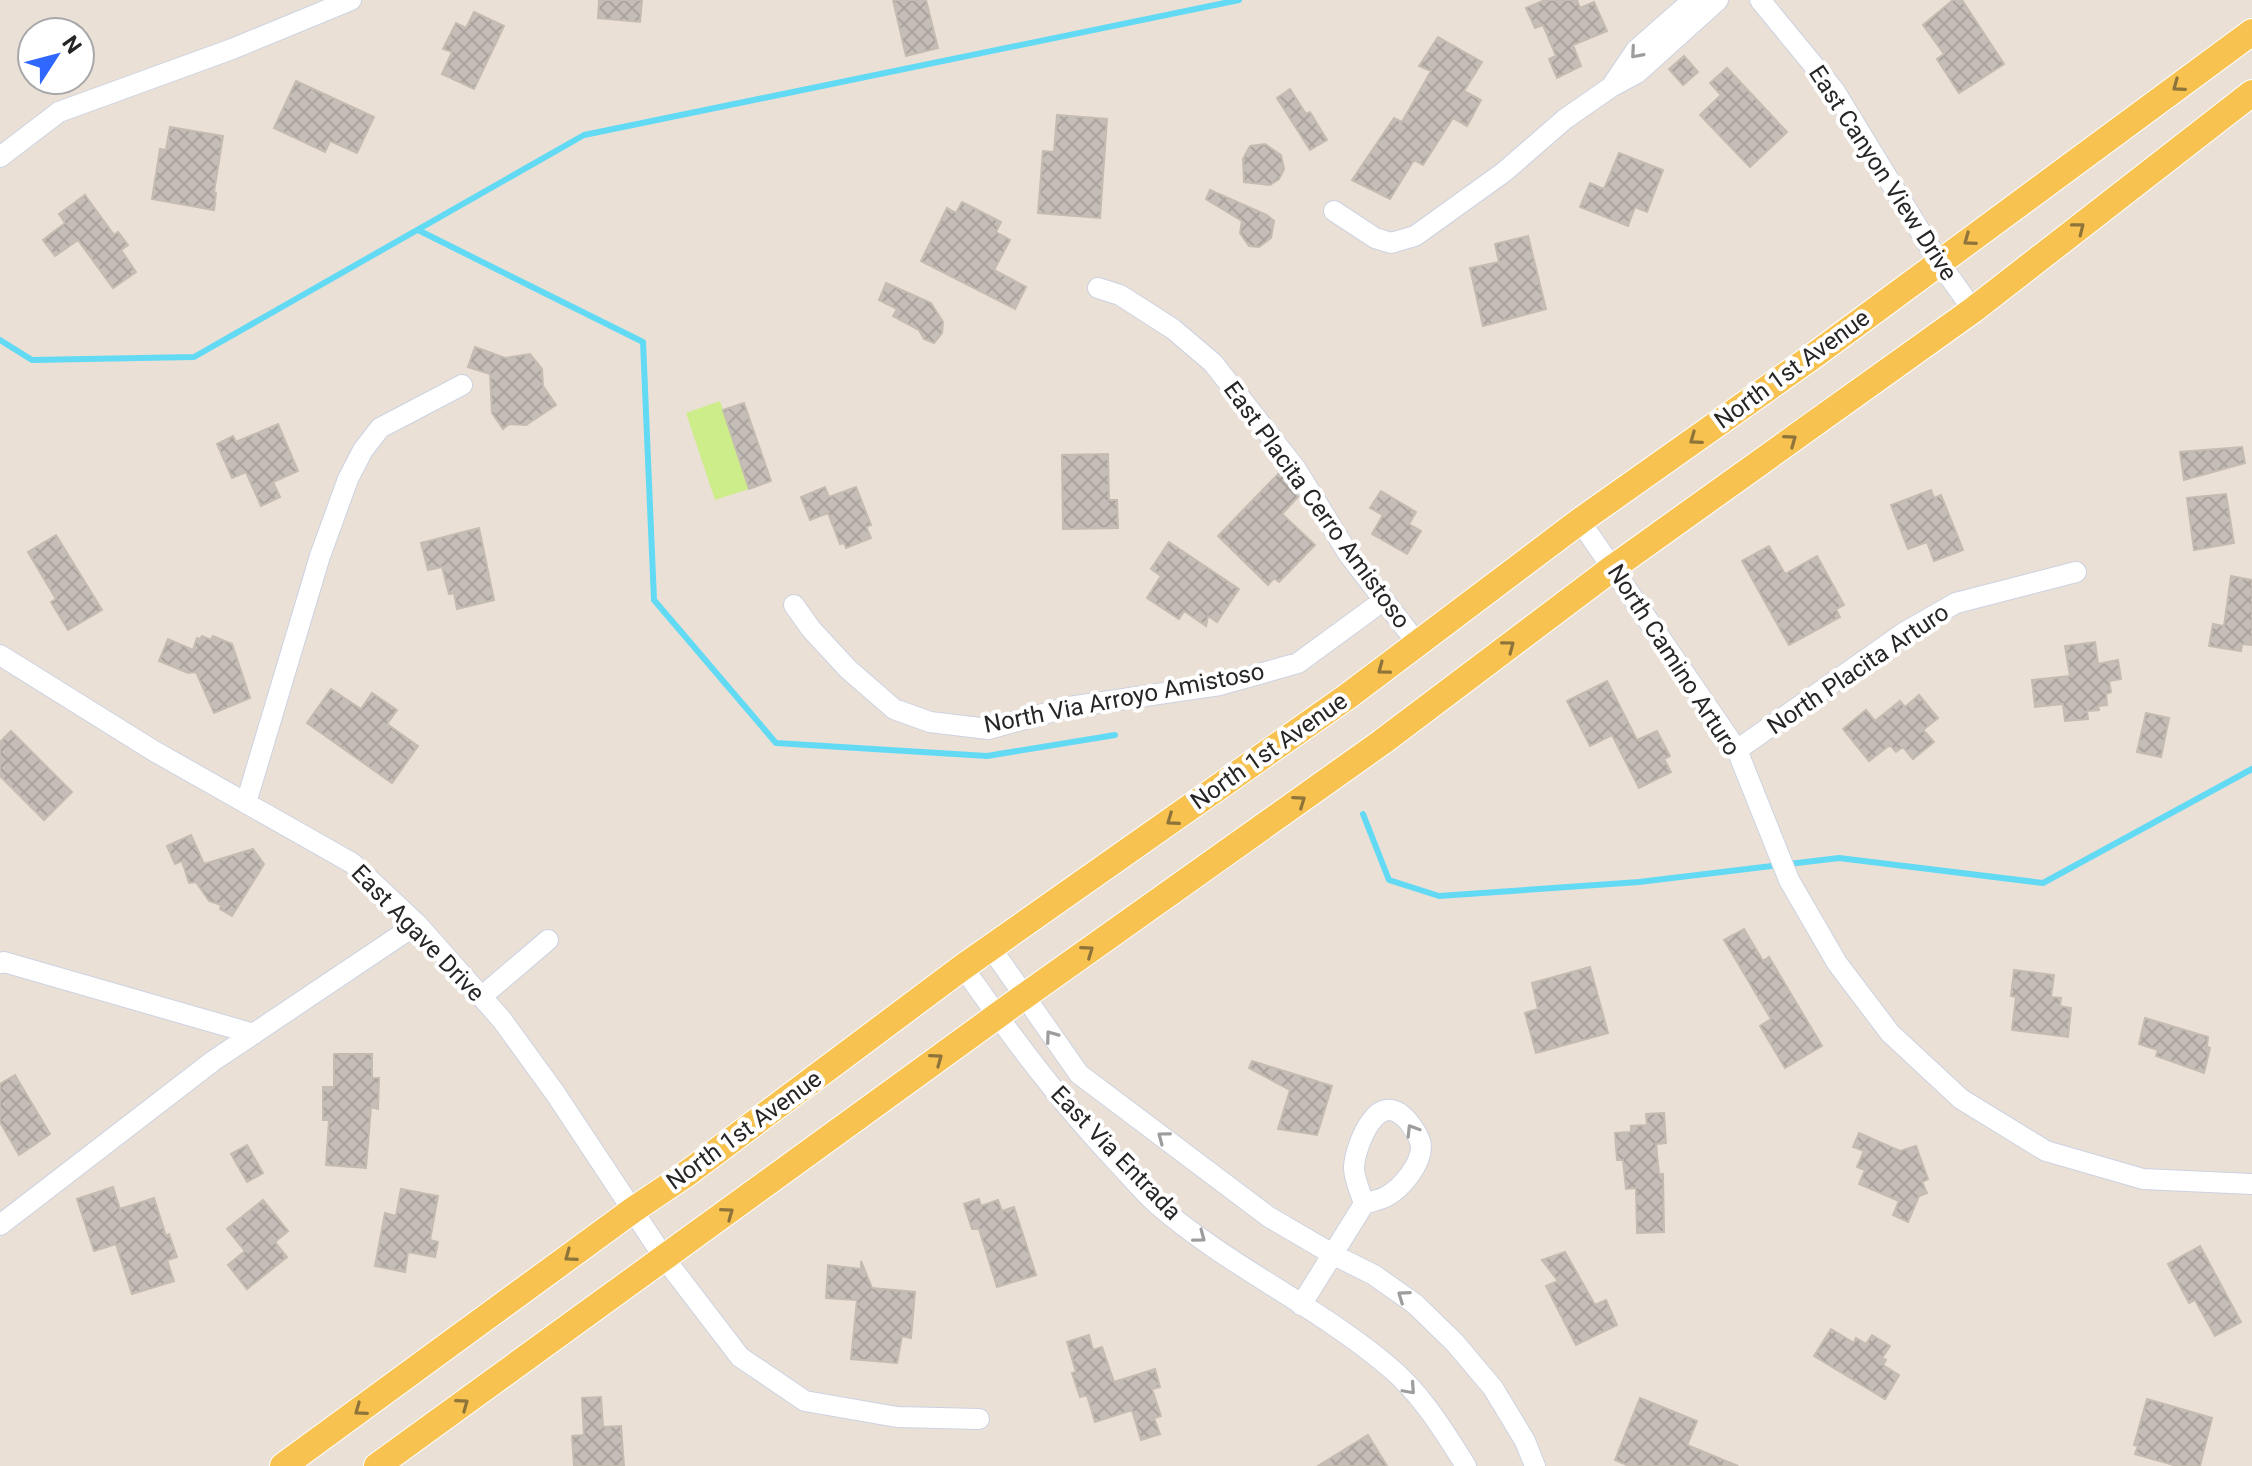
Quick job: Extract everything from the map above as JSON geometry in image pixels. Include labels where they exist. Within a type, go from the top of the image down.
[{"type":"main road","name":"North 1st Avenue","points":[[283,1466],[685,1175],[963,967],[1348,696],[1580,521],[2248,43]]},
{"type":"main road","points":[[377,1466],[1024,996],[1382,742],[1614,567],[1973,310],[2252,93]]},
{"type":"street","points":[[0,157],[59,112],[232,49],[351,0]]},
{"type":"street","points":[[1611,87],[1636,50],[1693,0]]},
{"type":"street","points":[[1334,211],[1375,238],[1391,243],[1415,236],[1504,172],[1565,119],[1637,73],[1718,0]]},
{"type":"street","name":"East Canyon View Drive","points":[[1760,0],[1834,90],[1939,262],[1973,310]]},
{"type":"street","name":"East Placita Cerro Amistoso","points":[[1098,288],[1120,295],[1173,329],[1213,363],[1296,469],[1349,555],[1417,643]]},
{"type":"street","points":[[246,803],[320,556],[348,479],[363,450],[380,428],[462,385]]},
{"type":"street","name":"North Camino Arturo","points":[[1580,521],[1737,750],[1789,880],[1837,963],[1890,1033],[1961,1099],[2046,1151],[2143,1179],[2252,1184]]},
{"type":"street","name":"North Placita Arturo","points":[[1737,750],[1905,632],[1956,603],[2076,572]]},
{"type":"street","name":"North Via Arroyo Amistoso","points":[[794,605],[811,629],[848,669],[894,709],[930,722],[988,729],[1069,707],[1220,685],[1298,663],[1384,600]]},
{"type":"street","name":"East Agave Drive","points":[[0,655],[154,751],[352,863],[417,924],[502,1020],[555,1093],[665,1259],[740,1357],[805,1401],[897,1417],[979,1419]]},
{"type":"street","points":[[0,1225],[213,1061],[417,924]]},
{"type":"street","points":[[481,997],[548,940]]},
{"type":"street","name":"East Via Entrada","points":[[991,948],[1079,1074],[1269,1217],[1374,1275],[1415,1304],[1455,1343],[1493,1388],[1525,1441],[1535,1466]]},
{"type":"street","points":[[0,963],[254,1034]]},
{"type":"street","name":"East Via Entrada","points":[[963,967],[1022,1051],[1089,1132],[1158,1205],[1227,1258],[1390,1367],[1435,1416],[1466,1466]]},
{"type":"street","points":[[1301,1305],[1364,1204]]},
{"type":"green space","points":[[720,401],[749,489],[715,500],[686,413]]},
{"type":"building","points":[[599,0],[642,0],[640,22],[598,18]]},
{"type":"building","points":[[893,0],[926,0],[938,48],[906,56]]},
{"type":"building","points":[[1545,0],[1577,0],[1580,8],[1594,2],[1607,31],[1573,45],[1581,66],[1557,78],[1549,59],[1556,56],[1543,25],[1535,28],[1526,8]]},
{"type":"building","points":[[1953,0],[1962,0],[2004,64],[1959,93],[1937,59],[1944,54],[1923,25]]},
{"type":"building","points":[[474,12],[504,26],[474,89],[442,74],[452,52],[443,49],[456,23],[466,28]]},
{"type":"building","points":[[1438,37],[1482,62],[1464,91],[1481,100],[1467,126],[1453,118],[1423,165],[1414,160],[1390,199],[1352,180],[1394,118],[1402,122],[1431,71],[1419,66]]},
{"type":"building","points":[[1684,56],[1698,72],[1683,85],[1669,69]]},
{"type":"building","points":[[1727,68],[1787,132],[1750,167],[1700,115],[1721,95],[1710,83]]},
{"type":"building","points":[[296,81],[374,117],[357,153],[330,141],[325,152],[274,128]]},
{"type":"building","points":[[1290,89],[1306,114],[1310,112],[1327,140],[1310,150],[1277,98]]},
{"type":"building","points":[[1057,115],[1107,119],[1100,218],[1038,213],[1043,151],[1054,152]]},
{"type":"building","points":[[170,127],[223,136],[214,210],[152,199],[160,149],[166,150]]},
{"type":"building","points":[[1265,144],[1281,155],[1284,169],[1279,179],[1270,185],[1244,182],[1243,159],[1250,146]]},
{"type":"building","points":[[1619,153],[1663,170],[1647,212],[1635,207],[1628,226],[1580,207],[1590,183],[1604,189]]},
{"type":"building","points":[[1210,190],[1267,215],[1274,221],[1271,238],[1259,247],[1249,246],[1240,233],[1242,221],[1206,199]]},
{"type":"building","points":[[85,195],[114,235],[118,232],[128,245],[121,250],[136,272],[113,288],[78,240],[55,256],[43,240],[65,223],[59,214]]},
{"type":"building","points":[[962,202],[1001,222],[996,232],[1010,240],[994,270],[1026,287],[1015,309],[921,261],[947,208],[956,213]]},
{"type":"building","points":[[1528,236],[1546,309],[1483,326],[1470,268],[1499,262],[1495,244]]},
{"type":"building","points":[[886,283],[931,303],[943,322],[942,333],[934,343],[924,339],[919,330],[893,316],[897,309],[879,300]]},
{"type":"building","points":[[475,347],[505,358],[530,354],[542,369],[543,386],[556,405],[526,425],[509,424],[503,429],[492,413],[490,374],[468,367]]},
{"type":"building","points":[[744,403],[771,481],[749,489],[723,410]]},
{"type":"building","points":[[278,424],[298,471],[273,482],[280,497],[261,506],[246,472],[232,478],[217,444],[233,436],[236,442]]},
{"type":"building","points":[[2242,447],[2245,463],[2184,480],[2180,452]]},
{"type":"building","points":[[1108,454],[1109,500],[1117,500],[1118,528],[1063,529],[1062,455]]},
{"type":"building","points":[[1281,471],[1298,497],[1282,514],[1315,545],[1279,582],[1274,578],[1268,585],[1218,536]]},
{"type":"building","points":[[825,487],[829,497],[856,487],[871,525],[866,527],[871,538],[846,548],[844,543],[840,544],[828,513],[810,520],[801,497]]},
{"type":"building","points":[[1931,490],[1934,498],[1941,495],[1963,550],[1934,561],[1927,542],[1908,549],[1891,505]]},
{"type":"building","points":[[1381,491],[1416,512],[1409,524],[1421,531],[1407,554],[1372,534],[1383,515],[1370,508]]},
{"type":"building","points":[[2226,494],[2234,543],[2194,550],[2187,498]]},
{"type":"building","points":[[479,528],[494,600],[457,609],[454,593],[449,594],[442,567],[428,570],[421,543]]},
{"type":"building","points":[[56,535],[102,610],[68,630],[51,602],[56,599],[28,552]]},
{"type":"building","points":[[1169,542],[1239,589],[1217,622],[1208,616],[1206,626],[1184,611],[1179,619],[1147,598],[1161,576],[1151,569]]},
{"type":"building","points":[[1769,546],[1785,574],[1817,556],[1844,605],[1836,609],[1840,617],[1789,645],[1742,561]]},
{"type":"building","points":[[2231,576],[2252,580],[2252,645],[2242,644],[2241,651],[2209,646],[2213,624],[2224,626]]},
{"type":"building","points":[[202,636],[211,640],[213,636],[232,644],[250,698],[214,713],[196,672],[188,673],[159,661],[168,639],[193,650],[197,638]]},
{"type":"building","points":[[2095,642],[2098,664],[2118,660],[2121,679],[2109,681],[2111,692],[2106,694],[2107,705],[2098,706],[2099,710],[2087,711],[2088,719],[2065,721],[2063,704],[2035,707],[2032,680],[2070,676],[2065,646]]},
{"type":"building","points":[[1607,681],[1637,740],[1657,731],[1670,756],[1664,759],[1671,772],[1639,788],[1612,735],[1590,746],[1567,701]]},
{"type":"building","points":[[331,689],[361,709],[372,693],[397,710],[387,724],[418,746],[392,783],[307,723]]},
{"type":"building","points":[[1919,695],[1938,718],[1923,730],[1934,742],[1913,759],[1903,747],[1896,752],[1890,745],[1869,761],[1843,729],[1866,710],[1875,721],[1900,701],[1905,707]]},
{"type":"building","points":[[2146,713],[2169,718],[2161,757],[2137,752]]},
{"type":"building","points":[[11,731],[72,792],[44,820],[0,776],[0,742]]},
{"type":"building","points":[[191,835],[204,864],[253,849],[264,864],[232,916],[220,909],[221,905],[209,901],[196,882],[189,883],[182,861],[175,864],[167,846]]},
{"type":"building","points":[[1744,929],[1763,961],[1769,957],[1822,1046],[1785,1068],[1760,1026],[1771,1019],[1724,940]]},
{"type":"building","points":[[1590,967],[1608,1033],[1536,1053],[1525,1013],[1538,1009],[1532,983]]},
{"type":"building","points":[[2014,970],[2054,975],[2051,997],[2061,998],[2060,1006],[2071,1008],[2068,1037],[2012,1030],[2016,997],[2011,996]]},
{"type":"building","points":[[2145,1018],[2208,1037],[2207,1046],[2210,1048],[2204,1073],[2156,1056],[2158,1050],[2139,1044]]},
{"type":"building","points":[[334,1054],[372,1054],[372,1078],[379,1078],[378,1109],[371,1107],[366,1168],[326,1165],[329,1120],[323,1120],[323,1087],[334,1087]]},
{"type":"building","points":[[1252,1061],[1332,1086],[1317,1135],[1278,1129],[1290,1090],[1249,1068]]},
{"type":"building","points":[[15,1075],[50,1134],[19,1155],[0,1122],[0,1084]]},
{"type":"building","points":[[1664,1113],[1666,1143],[1656,1144],[1659,1174],[1663,1174],[1664,1232],[1637,1233],[1636,1188],[1626,1189],[1623,1160],[1617,1160],[1615,1133],[1631,1132],[1631,1126],[1647,1125],[1646,1114]]},
{"type":"building","points":[[1859,1133],[1900,1151],[1916,1146],[1928,1179],[1922,1182],[1927,1193],[1919,1196],[1908,1222],[1893,1215],[1899,1201],[1859,1184],[1865,1170],[1857,1167],[1864,1151],[1853,1147]]},
{"type":"building","points":[[247,1145],[263,1173],[247,1182],[231,1154]]},
{"type":"building","points":[[113,1187],[120,1209],[154,1198],[166,1236],[169,1234],[177,1257],[167,1260],[174,1281],[132,1294],[116,1244],[94,1251],[77,1199]]},
{"type":"building","points":[[401,1189],[438,1196],[430,1240],[438,1242],[435,1257],[408,1252],[405,1272],[375,1266],[385,1213],[396,1216]]},
{"type":"building","points":[[979,1199],[981,1206],[998,1200],[1002,1211],[1014,1207],[1036,1275],[997,1287],[979,1229],[972,1229],[964,1204]]},
{"type":"building","points":[[263,1200],[288,1231],[275,1242],[287,1257],[247,1289],[228,1265],[245,1251],[227,1229]]},
{"type":"building","points":[[2200,1246],[2241,1322],[2215,1336],[2195,1300],[2189,1303],[2168,1264]]},
{"type":"building","points":[[1565,1252],[1595,1305],[1606,1300],[1617,1325],[1576,1345],[1546,1286],[1558,1281],[1542,1260]]},
{"type":"building","points":[[861,1261],[872,1288],[915,1292],[911,1338],[902,1336],[897,1363],[851,1359],[857,1300],[826,1298],[828,1265],[861,1269]]},
{"type":"building","points":[[1831,1329],[1854,1343],[1856,1338],[1866,1344],[1872,1335],[1890,1346],[1882,1358],[1886,1360],[1883,1365],[1899,1375],[1885,1399],[1814,1356]]},
{"type":"building","points":[[1089,1335],[1093,1350],[1102,1347],[1114,1382],[1155,1369],[1160,1387],[1152,1389],[1161,1416],[1154,1418],[1160,1434],[1141,1440],[1132,1410],[1095,1422],[1087,1395],[1080,1397],[1067,1342]]},
{"type":"building","points":[[601,1397],[603,1427],[621,1426],[624,1466],[574,1466],[572,1436],[584,1435],[582,1398]]},
{"type":"building","points":[[1640,1398],[1697,1421],[1687,1445],[1738,1466],[1629,1466],[1615,1460]]},
{"type":"building","points":[[2147,1399],[2212,1418],[2200,1466],[2177,1466],[2135,1454],[2138,1446],[2134,1445]]},
{"type":"building","points":[[1368,1435],[1387,1466],[1318,1466]]},
{"type":"waterway","points":[[0,340],[32,360],[194,357],[584,135],[1239,0]]},
{"type":"waterway","points":[[418,230],[643,342],[654,600],[776,743],[987,756],[1115,735]]},
{"type":"waterway","points":[[1363,814],[1389,880],[1439,896],[1639,882],[1839,858],[2043,883],[2252,769]]}]
